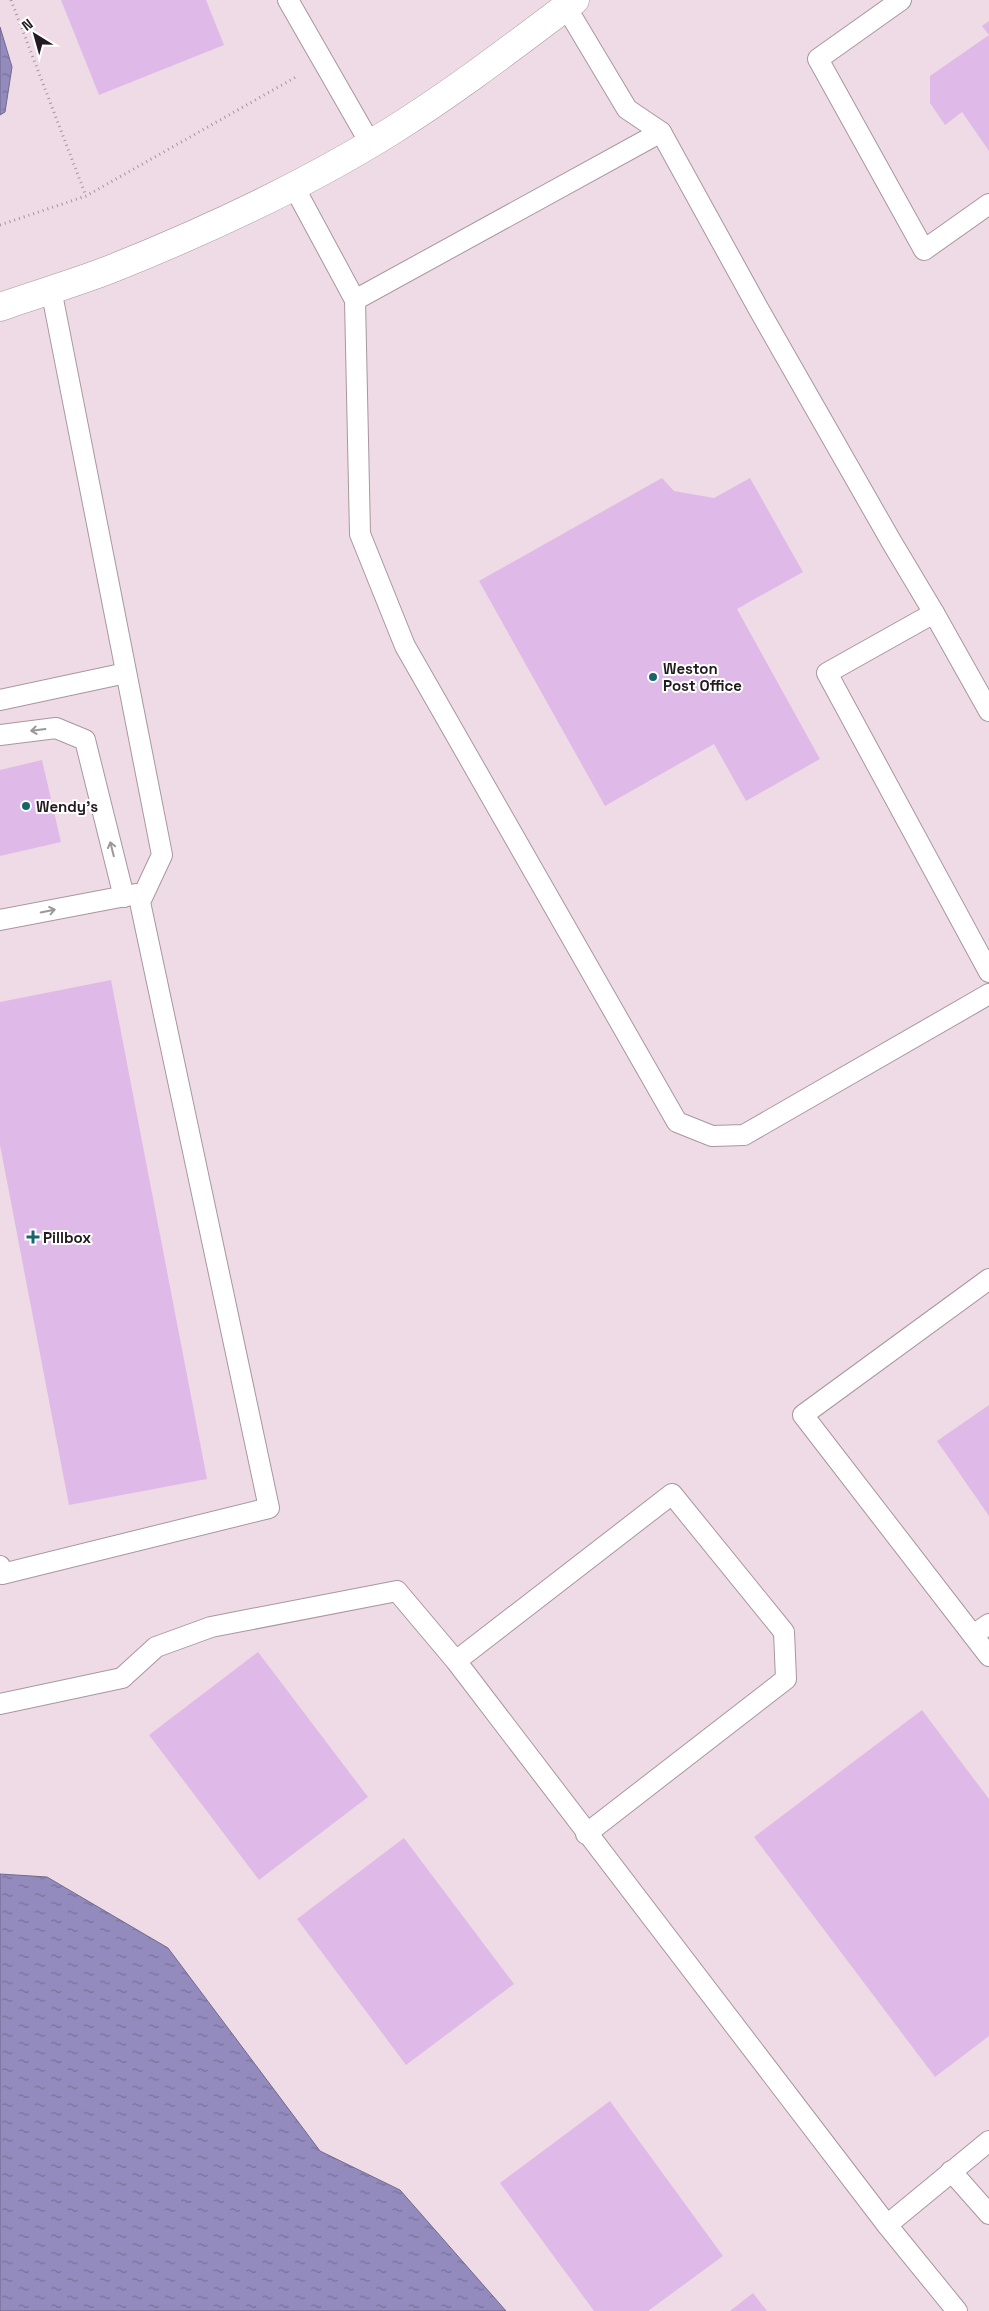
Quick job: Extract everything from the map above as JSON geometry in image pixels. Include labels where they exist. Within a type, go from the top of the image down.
[{"type":"street","points":[[0,306],[110,270],[226,219],[294,185],[389,132],[495,61],[570,3]]},
{"type":"lane","points":[[288,0],[370,143]]},
{"type":"lane","points":[[901,0],[818,59],[924,250],[989,204]]},
{"type":"lane","points":[[570,3],[627,109],[661,132],[758,308],[989,711]]},
{"type":"lane","points":[[355,300],[661,132]]},
{"type":"lane","points":[[294,185],[355,300],[360,534],[405,646],[677,1122],[712,1136],[744,1135],[989,994]]},
{"type":"lane","points":[[0,1566],[2,1574],[269,1508],[140,902],[162,855],[51,290]]},
{"type":"lane","points":[[934,613],[827,673],[989,972]]},
{"type":"lane","points":[[0,700],[126,673]]},
{"type":"lane","points":[[0,735],[56,728],[85,740],[124,897]]},
{"type":"lane","points":[[0,920],[145,893]]},
{"type":"lane","points":[[989,1279],[803,1415],[981,1630],[989,1656]]},
{"type":"lane","points":[[456,1661],[672,1494],[784,1632],[786,1679],[586,1834]]},
{"type":"lane","points":[[0,1704],[122,1678],[156,1647],[211,1627],[397,1591],[456,1661],[586,1834],[887,2225],[957,2311]]},
{"type":"lane","points":[[887,2225],[989,2141]]},
{"type":"lane","points":[[951,2171],[989,2214]]},
{"type":"path","points":[[11,0],[86,196]]},
{"type":"path","points":[[0,225],[86,196],[323,62]]},
{"type":"water","points":[[0,27],[12,67],[5,112],[0,115]]},
{"type":"water","points":[[0,1874],[47,1877],[168,1948],[320,2151],[400,2190],[506,2311],[0,2311]]},
{"type":"building","points":[[61,0],[206,0],[224,45],[99,95]]},
{"type":"building","points":[[989,21],[989,35],[982,26]]},
{"type":"building","points":[[989,35],[989,151],[962,112],[945,125],[930,103],[930,76]]},
{"type":"building","name":"Weston Post Office","points":[[662,478],[674,491],[714,498],[750,478],[803,572],[737,609],[820,759],[746,801],[714,744],[605,806],[479,581]]},
{"type":"building","name":"Wendy's","points":[[42,760],[61,842],[0,856],[0,770]]},
{"type":"building","points":[[111,980],[207,1479],[69,1505],[0,1145],[0,1002]]},
{"type":"building","points":[[989,1405],[989,1516],[937,1441]]},
{"type":"building","points":[[258,1652],[368,1797],[259,1880],[149,1735]]},
{"type":"building","points":[[922,1710],[989,1799],[989,2036],[935,2077],[754,1837]]},
{"type":"building","points":[[404,1838],[514,1984],[406,2065],[297,1919]]},
{"type":"building","points":[[610,2101],[723,2256],[648,2311],[594,2311],[500,2183]]},
{"type":"building","points":[[753,2293],[767,2311],[730,2311]]},
{"type":"place","name":"Weston Post Office","points":[[653,677]]},
{"type":"place","name":"Wendy's","points":[[26,806]]},
{"type":"place","name":"Pillbox","points":[[33,1237]]}]
